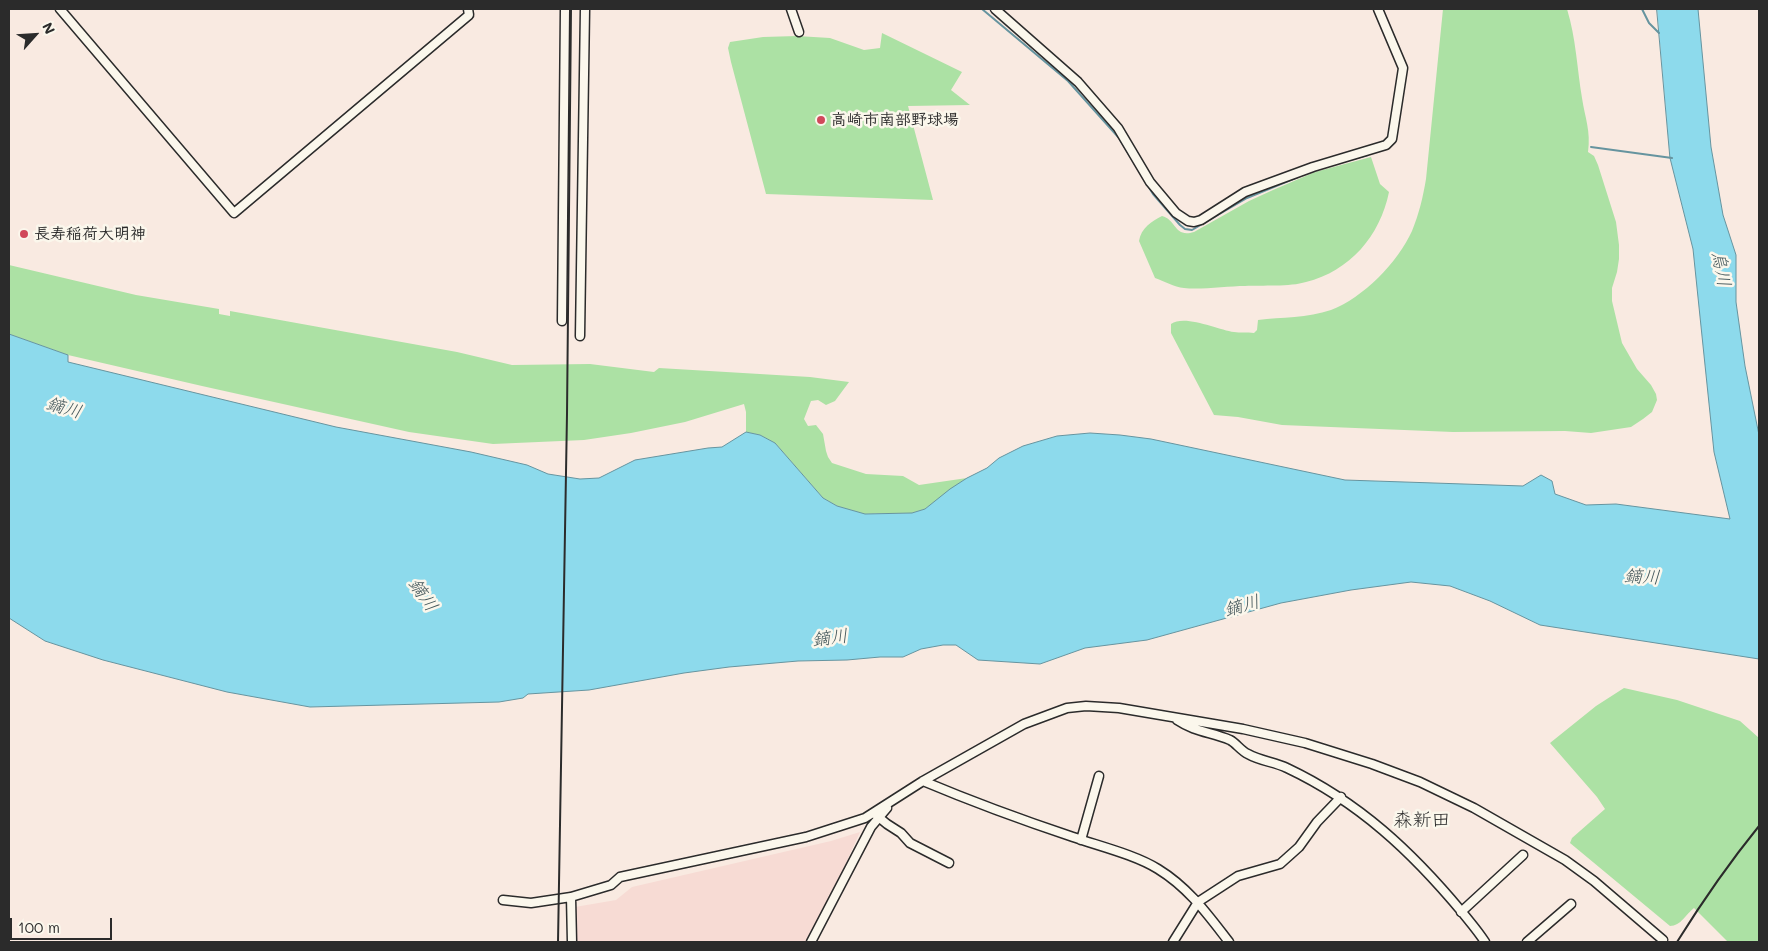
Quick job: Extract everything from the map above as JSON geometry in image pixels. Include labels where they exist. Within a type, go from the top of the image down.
[{"type":"street","points":[[60,9],[234,214],[469,15],[468,9]]},
{"type":"street","points":[[562,322],[565,9]]},
{"type":"street","points":[[580,336],[585,9]]},
{"type":"street","points":[[791,9],[799,32]]},
{"type":"street","points":[[995,9],[1078,82],[1118,128],[1150,182],[1172,209],[1180,218],[1194,222],[1245,192],[1313,167],[1386,145],[1392,139],[1403,68],[1378,9]]},
{"type":"street","points":[[503,900],[531,903],[571,897],[611,886],[620,877],[806,837],[877,815],[923,781],[1024,724],[1067,708],[1086,706],[1119,708],[1244,729],[1305,743],[1372,764],[1420,782],[1474,808],[1565,860],[1594,881],[1663,940]]},
{"type":"street","points":[[1173,718],[1190,728],[1231,740],[1247,754],[1284,767],[1341,797],[1382,829],[1419,863],[1477,929],[1485,942]]},
{"type":"street","points":[[1081,840],[1099,776]]},
{"type":"street","points":[[923,781],[982,806],[1157,868],[1176,881],[1198,902],[1229,942]]},
{"type":"street","points":[[1173,942],[1198,902],[1238,876],[1280,864],[1299,847],[1317,822],[1341,797]]},
{"type":"street","points":[[877,815],[901,833],[910,843],[949,863]]},
{"type":"street","points":[[811,942],[877,815]]},
{"type":"street","points":[[1461,912],[1523,855]]},
{"type":"street","points":[[571,897],[572,942]]},
{"type":"street","points":[[1527,942],[1571,904]]},
{"type":"shaded area","points":[[860,832],[825,909],[807,942],[575,942],[575,907],[616,900],[632,887],[831,841]]},
{"type":"green space","points":[[1443,9],[1567,9],[1588,131],[1588,152],[1594,156],[1598,165],[1616,222],[1619,259],[1612,288],[1612,301],[1622,343],[1637,369],[1656,394],[1657,400],[1652,412],[1631,427],[1591,433],[1565,431],[1453,432],[1282,425],[1238,417],[1214,415],[1171,333],[1171,324],[1177,321],[1184,321],[1234,332],[1254,333],[1257,330],[1258,320],[1304,316],[1331,310],[1367,288],[1389,266],[1406,243],[1417,218],[1426,179]]},
{"type":"green space","points":[[882,33],[962,72],[951,90],[970,105],[908,106],[933,200],[766,194],[731,62],[728,48],[730,42],[763,37],[797,36],[830,38],[864,50],[880,48]]},
{"type":"green space","points":[[1371,157],[1380,184],[1389,192],[1385,208],[1370,237],[1361,249],[1349,260],[1322,277],[1299,284],[1206,288],[1184,288],[1155,278],[1139,241],[1142,232],[1158,218],[1162,216],[1167,218],[1183,233],[1194,232],[1249,201],[1315,172]]},
{"type":"green space","points":[[9,265],[136,295],[219,309],[219,314],[230,316],[230,311],[457,352],[512,365],[590,364],[654,372],[659,368],[810,377],[849,382],[835,401],[826,405],[818,400],[811,401],[804,419],[808,426],[816,425],[823,434],[826,451],[832,463],[866,474],[903,476],[919,485],[967,478],[925,509],[912,513],[864,514],[837,506],[823,498],[775,443],[760,435],[746,432],[744,404],[685,422],[631,433],[584,440],[493,444],[409,432],[202,386],[68,355],[9,334]]},
{"type":"green space","points":[[1624,688],[1677,700],[1740,721],[1759,738],[1759,942],[1728,942],[1694,908],[1680,922],[1670,926],[1570,843],[1572,838],[1605,809],[1597,797],[1550,743],[1596,706]]},
{"type":"water","points":[[1657,9],[1698,9],[1711,147],[1723,215],[1736,255],[1736,302],[1745,366],[1759,435],[1759,659],[1540,625],[1490,601],[1450,586],[1411,582],[1351,590],[1281,603],[1147,640],[1085,648],[1040,664],[978,660],[956,645],[943,645],[921,649],[903,657],[798,661],[729,667],[589,690],[528,694],[523,698],[499,702],[310,707],[227,692],[103,660],[45,641],[9,618],[9,334],[68,355],[68,362],[336,427],[471,452],[527,465],[548,474],[580,479],[599,478],[635,460],[722,447],[746,432],[760,435],[775,443],[823,498],[837,506],[865,514],[912,513],[925,509],[967,478],[1023,446],[1057,436],[1090,433],[1151,439],[1345,480],[1523,486],[1541,475],[1552,481],[1555,494],[1586,505],[1616,504],[1730,519],[1714,452],[1693,249],[1670,158]]},
{"type":"waterway","points":[[982,9],[1068,81],[1119,138],[1153,194],[1185,229],[1192,230],[1247,198],[1298,177]]},
{"type":"waterway","points":[[1642,9],[1649,23],[1659,33]]},
{"type":"waterway","points":[[1591,147],[1672,158]]},
{"type":"waterway","points":[[1335,164],[1368,155]]},
{"type":"railway","points":[[558,942],[567,414],[571,9]]},
{"type":"railway","points":[[1677,942],[1716,883],[1759,826]]},
{"type":"place","name":"高崎市南部野球場","points":[[821,120]]},
{"type":"place","name":"長寿稲荷大明神","points":[[24,234]]},
{"type":"district","name":"森新田","points":[[1422,820]]},
{"type":"water label","name":"烏川","points":[[1721,269]]},
{"type":"water label","name":"鏑川","points":[[64,408]]},
{"type":"water label","name":"鏑川","points":[[1642,577]]},
{"type":"water label","name":"鏑川","points":[[423,595]]},
{"type":"water label","name":"鏑川","points":[[1242,606]]},
{"type":"water label","name":"鏑川","points":[[830,638]]}]
